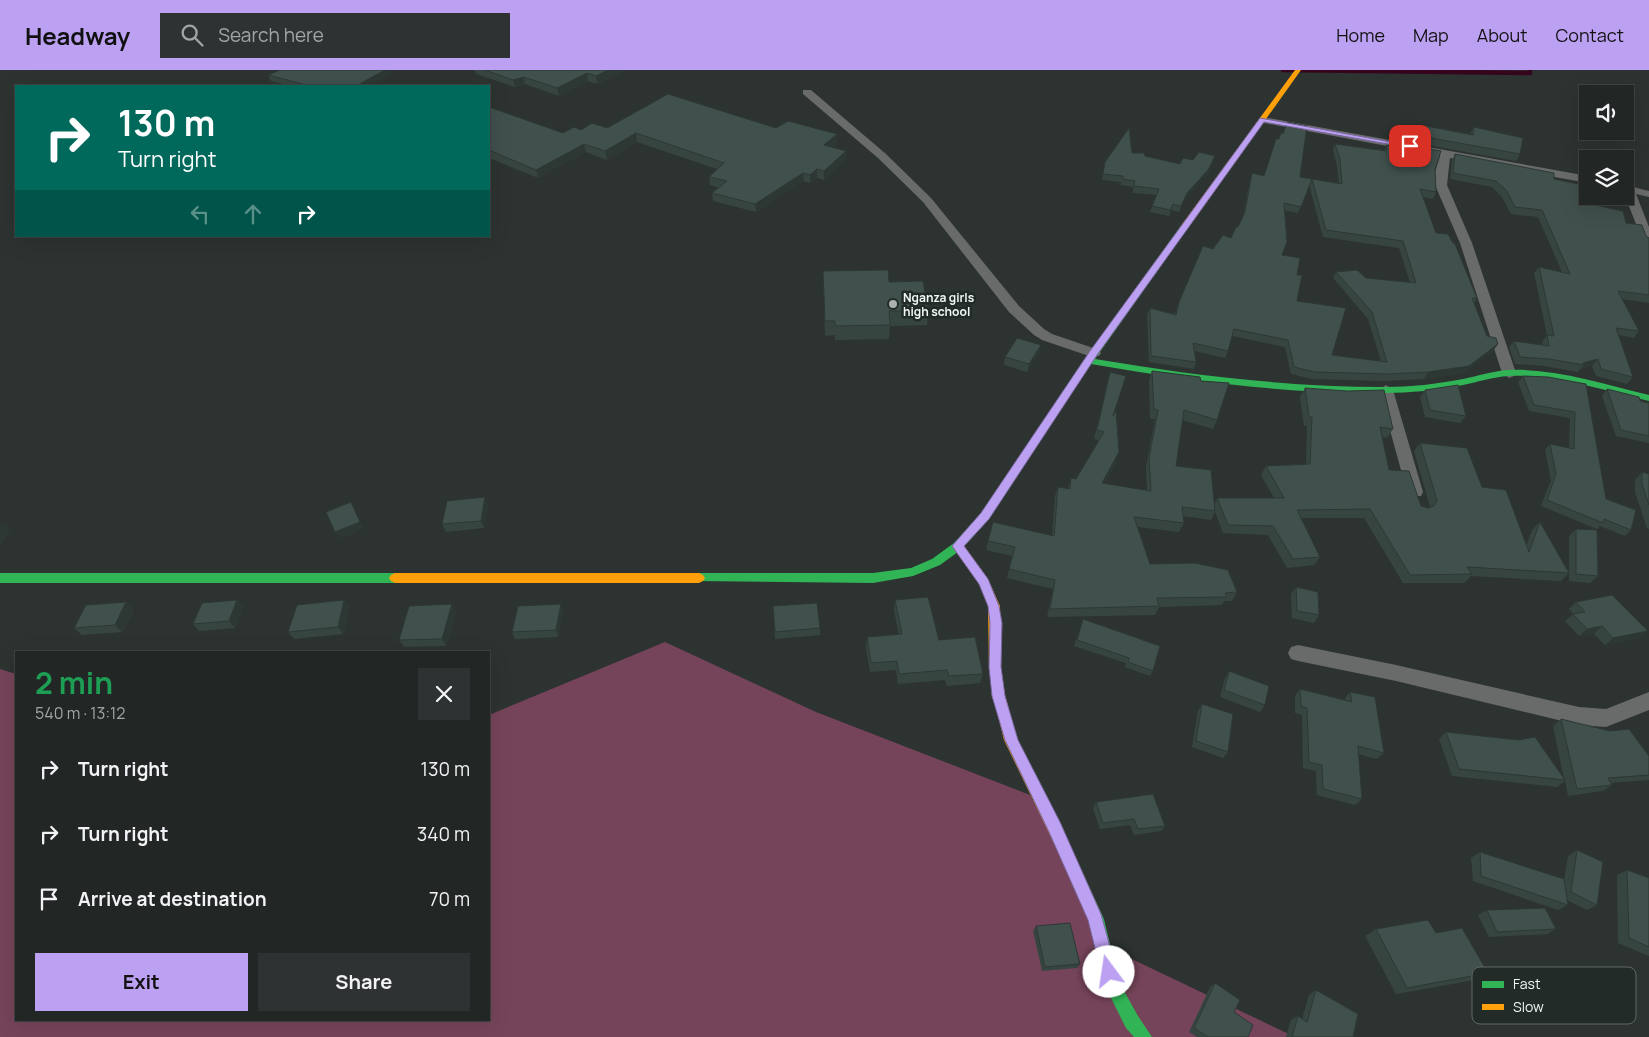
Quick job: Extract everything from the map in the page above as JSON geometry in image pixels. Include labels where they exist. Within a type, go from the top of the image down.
[{"type":"main road","points":[[0,578],[873,578],[913,572],[936,562],[958,546],[985,516],[1092,357],[1298,70]]},
{"type":"main road","points":[[1092,357],[1214,381],[1386,390],[1450,385],[1509,373],[1555,378],[1649,398]]},
{"type":"main road","points":[[958,546],[984,582],[994,606],[996,623],[995,667],[999,696],[1011,740],[1054,827],[1096,919],[1112,984],[1132,1022],[1144,1037]]},
{"type":"street","points":[[807,92],[882,156],[927,200],[1014,309],[1047,337],[1092,357]]},
{"type":"street","points":[[1263,120],[1446,152],[1579,178]]},
{"type":"street","points":[[1446,152],[1441,172],[1441,185],[1466,243],[1509,373]]},
{"type":"street","points":[[1634,190],[1649,194]]},
{"type":"street","points":[[1633,205],[1649,242]]},
{"type":"street","points":[[1386,390],[1421,510]]},
{"type":"street","points":[[1298,653],[1396,673],[1579,716],[1606,718],[1649,701]]},
{"type":"shaded area","points":[[665,642],[816,712],[1030,795],[1113,950],[1295,1037],[0,1037],[0,669],[15,674],[15,1021],[490,1021],[490,715]]},
{"type":"building","points":[[280,70],[385,70],[358,85],[306,85],[268,75]]},
{"type":"building","points":[[485,70],[608,70],[596,76],[587,73],[557,88],[524,77],[513,80]]},
{"type":"building","points":[[668,94],[776,128],[788,121],[837,134],[824,145],[846,151],[824,171],[817,169],[810,175],[803,173],[755,204],[712,193],[727,181],[709,177],[724,163],[636,133],[605,151],[584,144],[536,170],[490,150],[490,107],[563,133],[574,127],[581,130],[592,123],[607,128]]},
{"type":"building","points":[[1287,122],[1307,126],[1300,177],[1342,184],[1340,159],[1335,144],[1386,151],[1387,145],[1418,151],[1418,147],[1441,151],[1435,169],[1436,192],[1420,189],[1436,233],[1448,234],[1455,244],[1477,298],[1472,298],[1487,336],[1496,338],[1498,344],[1469,366],[1428,372],[1388,374],[1315,372],[1294,367],[1288,340],[1234,329],[1228,351],[1193,343],[1196,362],[1151,356],[1150,308],[1176,315],[1179,302],[1203,246],[1213,249],[1223,235],[1231,238],[1245,212],[1252,173],[1264,176],[1276,139],[1279,139],[1281,133],[1283,134]],"holes":[[[1312,179],[1326,230],[1403,241],[1416,283],[1366,278],[1357,270],[1336,272],[1372,312],[1387,362],[1332,355],[1346,308],[1297,301],[1302,275],[1297,275],[1300,258],[1282,255],[1287,242],[1284,203],[1301,207]]]},
{"type":"building","points":[[1421,125],[1473,135],[1474,127],[1523,138],[1520,154],[1420,136]]},
{"type":"building","points":[[1129,128],[1132,153],[1144,153],[1145,156],[1180,164],[1183,158],[1193,160],[1199,152],[1215,156],[1208,170],[1187,193],[1181,206],[1173,204],[1170,210],[1152,206],[1159,189],[1134,186],[1135,181],[1123,179],[1123,176],[1103,174],[1105,162]]},
{"type":"building","points":[[1455,154],[1554,173],[1554,179],[1579,184],[1579,205],[1595,205],[1623,211],[1626,223],[1642,225],[1646,236],[1649,238],[1649,295],[1618,291],[1639,331],[1616,328],[1633,377],[1601,369],[1598,359],[1583,363],[1584,365],[1549,359],[1520,357],[1514,341],[1549,346],[1547,335],[1554,336],[1539,267],[1570,274],[1542,210],[1515,207],[1506,190],[1496,181],[1453,173]]},
{"type":"building","points":[[888,270],[889,282],[923,281],[928,311],[889,311],[890,325],[835,326],[835,321],[825,321],[823,271]]},
{"type":"building","points":[[1017,338],[1041,345],[1029,364],[1005,357]]},
{"type":"building","points":[[1152,371],[1200,377],[1201,381],[1229,383],[1217,420],[1184,410],[1176,466],[1211,470],[1215,511],[1182,507],[1184,523],[1134,517],[1150,564],[1195,563],[1228,570],[1237,592],[1225,593],[1227,597],[1157,598],[1159,606],[1050,609],[1055,580],[1009,569],[1015,547],[988,541],[993,522],[1054,536],[1058,487],[1070,489],[1071,478],[1076,479],[1104,432],[1097,430],[1110,372],[1126,376],[1113,416],[1116,410],[1119,452],[1102,483],[1151,491],[1149,458],[1158,410],[1154,409]]},
{"type":"building","points":[[1523,376],[1548,377],[1586,384],[1606,499],[1636,510],[1631,530],[1604,519],[1603,523],[1547,500],[1556,474],[1550,444],[1574,449],[1575,412],[1534,405]]},
{"type":"building","points":[[1458,385],[1466,416],[1430,410],[1425,390]]},
{"type":"building","points":[[1305,388],[1347,391],[1384,390],[1393,429],[1380,427],[1389,470],[1409,471],[1421,506],[1428,508],[1434,506],[1437,500],[1420,443],[1467,448],[1482,487],[1506,490],[1529,552],[1540,522],[1569,573],[1467,567],[1472,574],[1410,575],[1370,509],[1297,510],[1320,557],[1293,559],[1273,526],[1228,525],[1217,498],[1284,498],[1266,466],[1310,464],[1312,417],[1309,417]]},
{"type":"building","points":[[1607,389],[1639,397],[1640,401],[1649,403],[1649,436],[1621,430]]},
{"type":"building","points":[[1642,472],[1649,474],[1649,505],[1642,484]]},
{"type":"building","points":[[485,497],[481,521],[442,524],[447,501]]},
{"type":"building","points":[[351,502],[360,522],[335,532],[326,512]]},
{"type":"building","points":[[1576,529],[1597,530],[1598,576],[1576,574]]},
{"type":"building","points":[[1296,587],[1318,592],[1319,615],[1297,611]]},
{"type":"building","points":[[1612,595],[1648,631],[1613,638],[1602,626],[1587,629],[1573,614],[1585,612],[1576,602]]},
{"type":"building","points":[[928,597],[939,640],[975,637],[983,674],[949,676],[947,670],[899,674],[897,661],[871,663],[867,637],[902,634],[895,600]]},
{"type":"building","points":[[237,600],[229,621],[193,624],[202,603]]},
{"type":"building","points":[[344,600],[338,627],[288,632],[297,605]]},
{"type":"building","points":[[126,602],[115,625],[74,628],[86,605]]},
{"type":"building","points":[[817,603],[820,628],[775,632],[773,606]]},
{"type":"building","points":[[452,604],[442,639],[399,640],[409,606]]},
{"type":"building","points":[[561,604],[556,630],[512,632],[518,606]]},
{"type":"building","points":[[1083,619],[1160,646],[1153,671],[1128,662],[1129,658],[1077,640]]},
{"type":"building","points":[[1229,671],[1269,686],[1265,705],[1224,690]]},
{"type":"building","points":[[1300,689],[1352,702],[1350,692],[1375,697],[1384,753],[1358,746],[1362,799],[1323,789],[1322,765],[1309,762],[1307,708],[1301,706]]},
{"type":"building","points":[[1202,704],[1233,714],[1228,752],[1196,741]]},
{"type":"building","points":[[1561,719],[1610,731],[1629,729],[1649,756],[1649,775],[1608,778],[1612,785],[1577,789]]},
{"type":"building","points":[[1446,732],[1518,740],[1535,737],[1565,780],[1459,769]]},
{"type":"building","points":[[1153,794],[1165,826],[1138,829],[1134,819],[1103,823],[1096,802]]},
{"type":"building","points":[[1577,850],[1603,862],[1597,905],[1571,892]]},
{"type":"building","points":[[1480,852],[1564,879],[1568,905],[1481,876]]},
{"type":"building","points":[[1627,870],[1649,878],[1649,947],[1629,938]]},
{"type":"building","points":[[1545,908],[1556,929],[1497,932],[1487,910]]},
{"type":"building","points":[[1428,920],[1436,933],[1462,928],[1485,967],[1472,967],[1472,976],[1407,988],[1376,929]]},
{"type":"building","points":[[1070,923],[1080,964],[1045,967],[1036,926]]},
{"type":"building","points":[[1215,983],[1240,1000],[1234,1012],[1253,1025],[1248,1037],[1208,1037],[1194,1028]]},
{"type":"building","points":[[1316,990],[1358,1014],[1353,1037],[1292,1037],[1298,1016],[1307,1022]]},
{"type":"waterway","points":[[1283,70],[1530,73],[1530,70]]},
{"type":"traffic: fast","points":[[699,578],[873,578],[913,572],[936,562],[958,546],[985,516],[1094,353],[1183,229]]},
{"type":"traffic: fast","points":[[1089,361],[1235,382],[1309,388],[1413,389],[1453,384],[1499,374],[1529,374],[1581,382],[1649,398]]},
{"type":"traffic: fast","points":[[0,578],[395,578]]},
{"type":"traffic: fast","points":[[1068,857],[1096,919],[1112,984],[1132,1022],[1144,1037]]},
{"type":"traffic: slow","points":[[1183,229],[1298,70]]},
{"type":"traffic: slow","points":[[958,546],[984,582],[994,606],[995,667],[999,695],[1011,740],[1068,857]]},
{"type":"traffic: slow","points":[[395,578],[699,578]]},
{"type":"place","name":"Nganza girls high school","points":[[893,304]]},
{"type":"route","points":[[1109,972],[1096,919],[1054,827],[1011,740],[999,696],[995,667],[996,623],[994,606],[984,582],[958,546],[985,516],[1094,353],[1263,120],[1410,146]]}]
